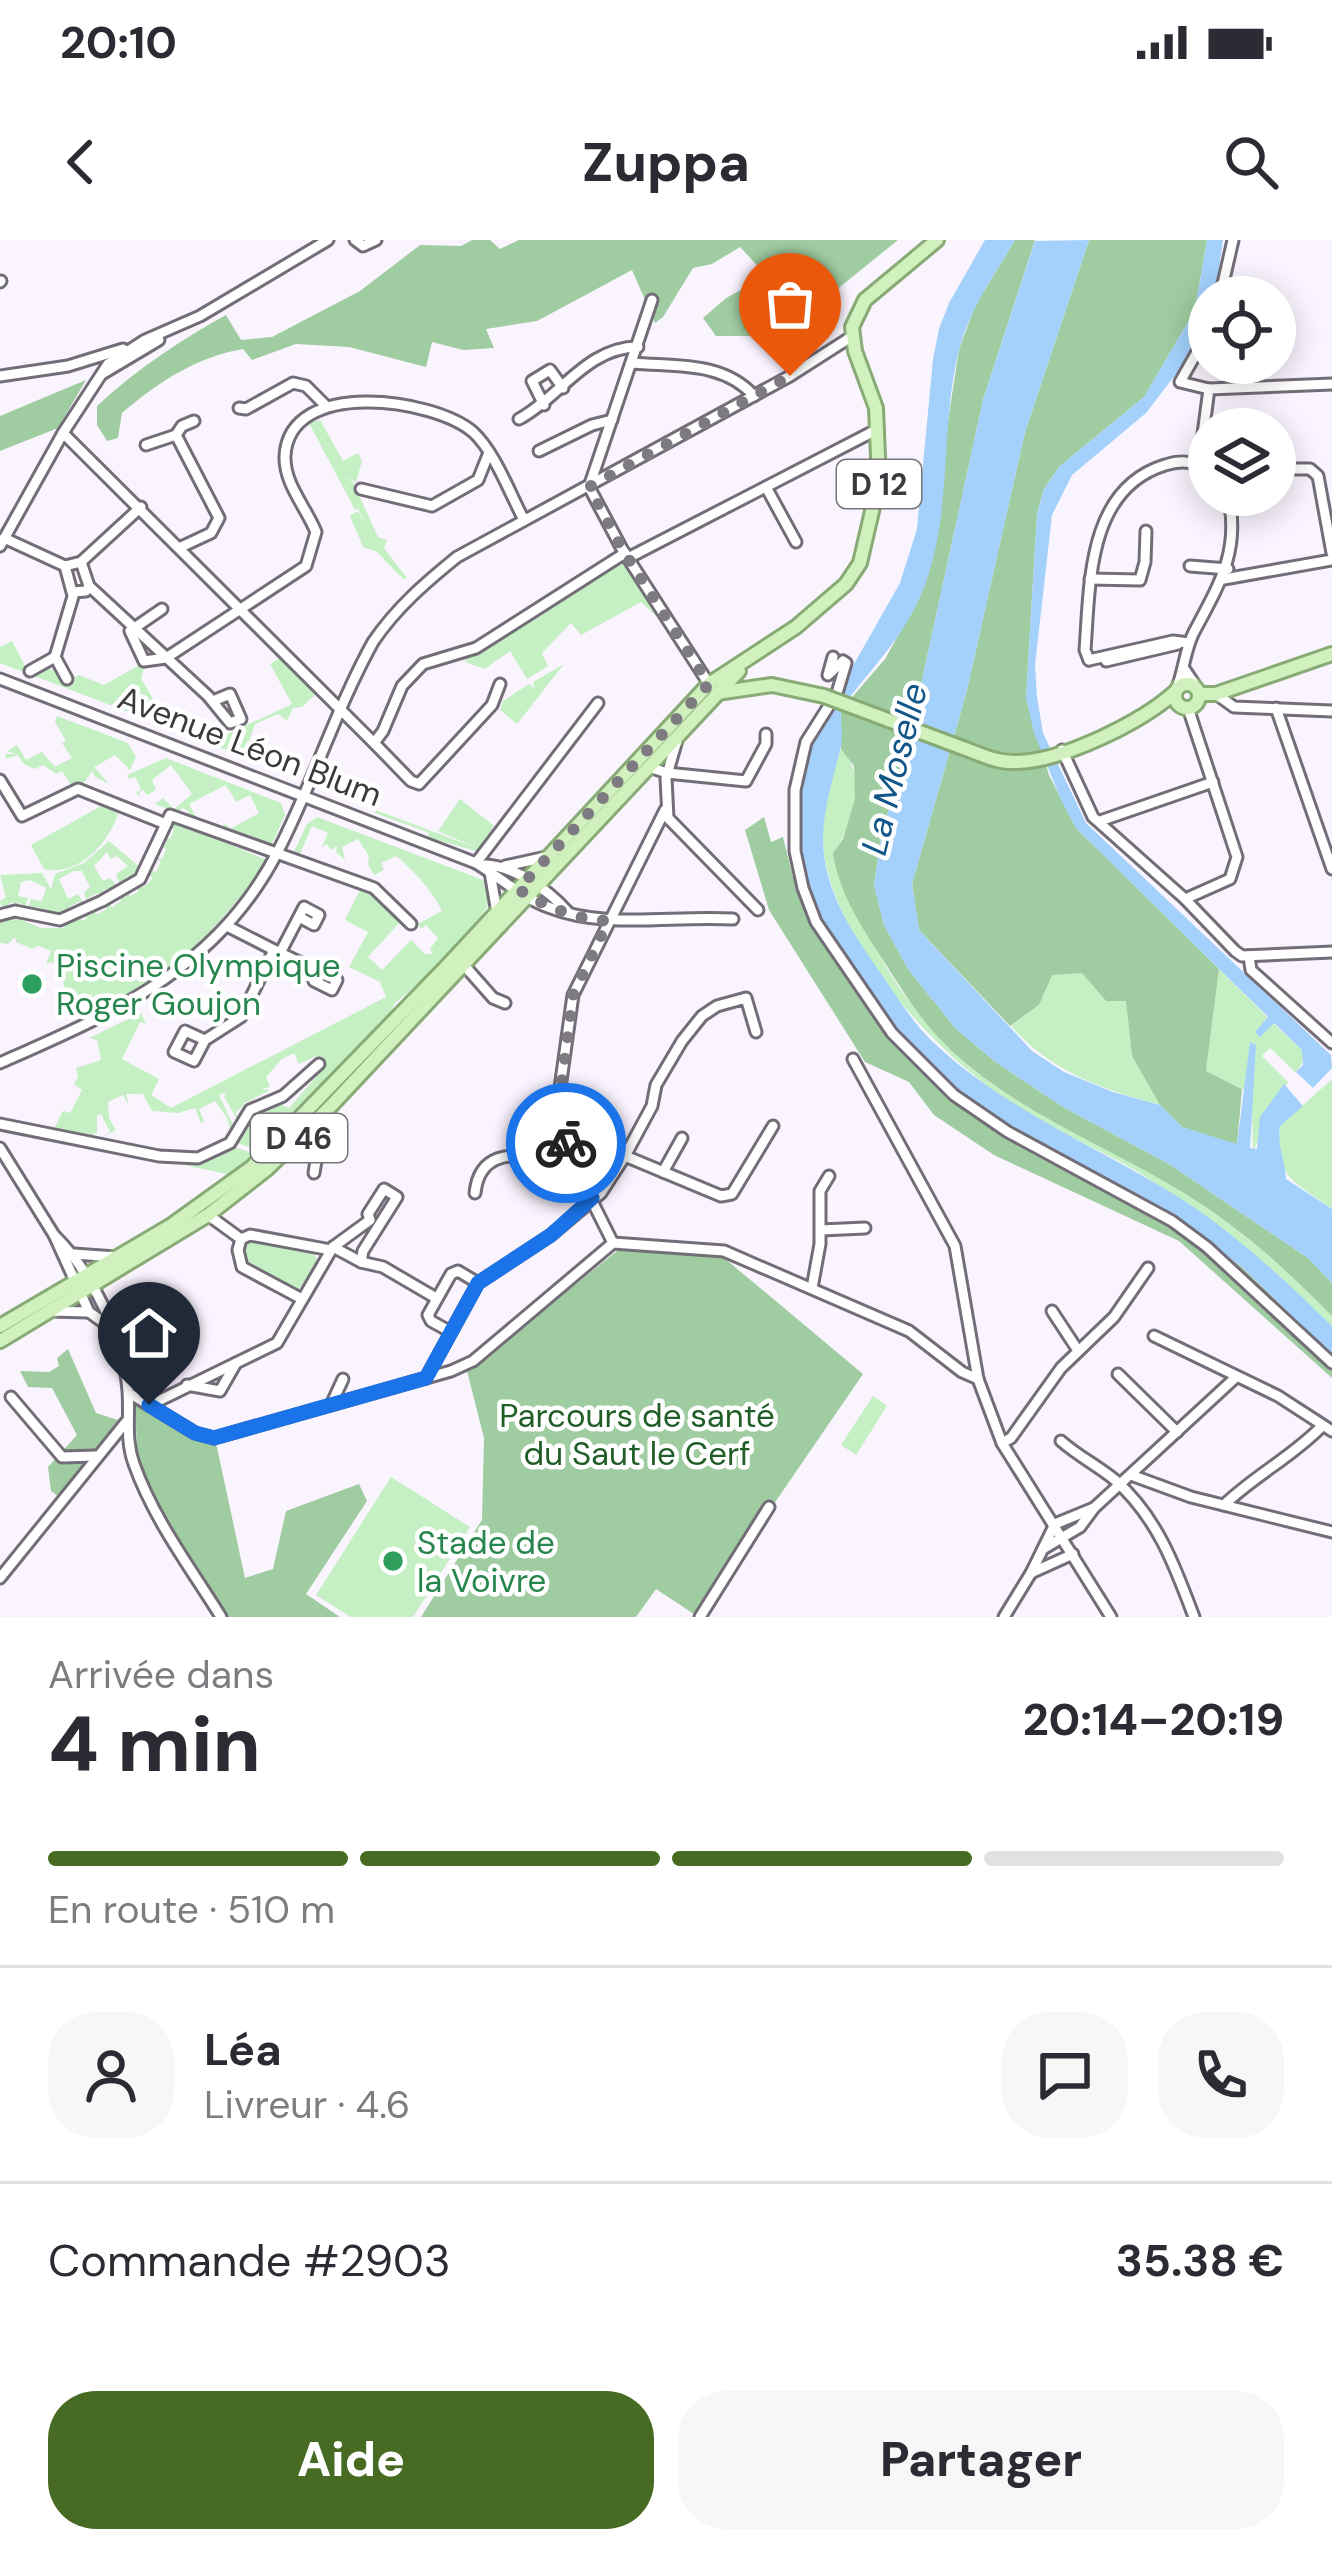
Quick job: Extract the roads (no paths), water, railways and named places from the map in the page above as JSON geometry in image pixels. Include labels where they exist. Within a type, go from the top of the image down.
[{"type":"main road","points":[[851,337],[866,300],[938,240]]},
{"type":"main road","name":"D 12","points":[[527,888],[711,696],[752,658],[825,604],[860,562],[878,500],[877,430],[876,408],[851,337]]},
{"type":"main road","points":[[711,696],[756,685],[790,688],[1013,763],[1127,728],[1180,698],[1185,683],[1216,694],[1332,654]]},
{"type":"main road","points":[[752,658],[756,685]]},
{"type":"main road","points":[[711,696],[790,688]]},
{"type":"main road","points":[[1180,698],[1197,704],[1197,690]]},
{"type":"main road","name":"D 12","points":[[550,862],[678,737],[711,696]]},
{"type":"main road","name":"D 46","points":[[0,1341],[51,1311],[83,1284],[106,1278],[208,1215],[267,1169],[463,964],[527,888]]},
{"type":"main road","points":[[0,1326],[56,1293],[83,1284],[252,1167],[503,913]]},
{"type":"street","points":[[103,374],[328,240]]},
{"type":"street","points":[[355,240],[363,246],[376,240]]},
{"type":"street","points":[[1225,276],[1233,240]]},
{"type":"street","points":[[652,300],[589,487],[711,696]]},
{"type":"street","points":[[0,376],[68,366],[171,331]]},
{"type":"street","points":[[0,1063],[137,999],[182,969],[227,926],[277,854],[364,657],[391,616],[457,557],[754,396],[851,337]]},
{"type":"street","points":[[141,507],[81,562],[65,566],[2,542],[108,364],[146,340]]},
{"type":"street","points":[[519,419],[544,405],[595,357],[621,346],[638,346]]},
{"type":"street","points":[[97,356],[103,374]]},
{"type":"street","points":[[633,363],[704,368],[739,383],[754,396]]},
{"type":"street","points":[[68,366],[83,370],[95,385]]},
{"type":"street","points":[[544,405],[532,380],[550,370],[563,388]]},
{"type":"street","points":[[239,409],[293,383],[306,386],[326,406]]},
{"type":"street","points":[[1188,384],[1209,389],[1332,384]]},
{"type":"street","points":[[1208,408],[1209,389]]},
{"type":"street","points":[[162,609],[130,632],[144,662],[166,658],[306,566],[316,532],[285,471],[285,452],[289,435],[300,421],[326,406],[384,404],[448,419],[472,431],[524,520]]},
{"type":"street","points":[[538,451],[592,424],[612,420]]},
{"type":"street","points":[[146,445],[176,435],[194,421]]},
{"type":"street","points":[[374,743],[402,686],[423,664],[476,649],[627,556],[877,430]]},
{"type":"street","points":[[63,433],[411,781],[419,784],[492,705],[500,684]]},
{"type":"street","points":[[176,435],[219,518],[212,533],[181,547]]},
{"type":"street","points":[[361,489],[432,506],[478,480],[488,455]]},
{"type":"street","points":[[1184,643],[1173,641],[1090,660],[1085,650],[1096,540],[1112,506],[1130,483],[1152,469],[1175,462],[1188,465]]},
{"type":"street","points":[[1190,566],[1226,574],[1332,556],[1318,476],[1296,470]]},
{"type":"street","points":[[766,487],[796,542]]},
{"type":"street","points":[[1185,898],[1224,884],[1238,857],[1180,698],[1184,643],[1226,574],[1232,516]]},
{"type":"street","points":[[1090,579],[1140,580],[1146,531]]},
{"type":"street","points":[[81,562],[89,586],[213,701]]},
{"type":"street","points":[[30,671],[55,657],[74,593],[65,566]]},
{"type":"street","points":[[74,593],[89,586]]},
{"type":"street","points":[[55,657],[67,679]]},
{"type":"street","points":[[833,657],[830,676],[846,663],[837,693],[806,742],[795,790],[795,851],[816,922],[892,1034],[954,1095],[1008,1132],[1172,1221],[1207,1247],[1332,1364]]},
{"type":"street","points":[[1185,670],[1197,690]]},
{"type":"street","name":"Avenue Léon Blum","points":[[0,679],[303,794],[527,888]]},
{"type":"street","points":[[1216,694],[1234,707],[1332,711]]},
{"type":"street","points":[[478,864],[598,704]]},
{"type":"street","points":[[1276,709],[1332,869]]},
{"type":"street","points":[[649,766],[667,773],[746,781],[766,744],[766,734]]},
{"type":"street","points":[[613,1243],[557,1119],[573,995],[665,810],[667,773],[678,737]]},
{"type":"street","points":[[1059,751],[1084,805],[1235,951],[1250,956],[1332,952]]},
{"type":"street","points":[[0,780],[22,816],[78,789],[166,824]]},
{"type":"street","points":[[1100,820],[1214,782]]},
{"type":"street","points":[[665,810],[673,825],[758,910]]},
{"type":"street","points":[[0,915],[15,911],[60,920],[102,901],[146,871],[170,815],[374,887],[411,924]]},
{"type":"street","points":[[550,862],[551,903]]},
{"type":"street","name":"Avenue Léon Blum","points":[[478,864],[550,862]]},
{"type":"street","name":"Avenue Léon Blum","points":[[503,866],[527,888]]},
{"type":"street","points":[[490,872],[503,913],[551,903]]},
{"type":"street","points":[[527,888],[585,919],[733,919]]},
{"type":"street","points":[[205,1040],[241,1017],[299,916]]},
{"type":"street","points":[[227,926],[318,971]]},
{"type":"street","points":[[1250,956],[1251,970],[1332,1043]]},
{"type":"street","points":[[463,964],[493,998],[506,1003]]},
{"type":"street","points":[[426,1378],[478,1283],[551,1235],[601,1193],[652,1106],[656,1085],[703,1016],[717,1006],[746,998],[756,1032]]},
{"type":"street","points":[[853,1059],[955,1246],[978,1379],[1002,1443],[1111,1617]]},
{"type":"street","points":[[0,1124],[172,1158],[198,1158],[230,1143],[250,1110],[283,1096],[319,1064]]},
{"type":"street","points":[[625,1156],[721,1196],[732,1194],[773,1126]]},
{"type":"street","points":[[304,1134],[318,1148]]},
{"type":"street","points":[[314,1173],[318,1148],[326,1137],[334,1142]]},
{"type":"street","points":[[663,1172],[682,1138]]},
{"type":"street","points":[[0,1148],[5,1168],[74,1254],[88,1312]]},
{"type":"street","points":[[475,1193],[482,1174],[513,1154],[570,1156]]},
{"type":"street","points":[[812,1288],[821,1230],[820,1191],[829,1176]]},
{"type":"street","points":[[208,1215],[241,1239]]},
{"type":"street","points":[[149,1405],[277,1343],[332,1248],[374,1222],[362,1262]]},
{"type":"street","points":[[821,1230],[865,1228]]},
{"type":"street","points":[[55,1235],[64,1264],[104,1305]]},
{"type":"street","points":[[241,1239],[250,1235],[332,1248],[382,1267],[436,1298]]},
{"type":"street","points":[[241,1239],[242,1267],[302,1299]]},
{"type":"street","points":[[129,1394],[195,1433],[214,1438],[426,1378],[473,1361],[613,1243],[724,1251],[909,1330],[978,1379]]},
{"type":"street","points":[[74,1254],[116,1257]]},
{"type":"street","points":[[56,1293],[64,1264]]},
{"type":"street","points":[[1002,1443],[1011,1438],[1077,1349],[1114,1317],[1148,1268]]},
{"type":"street","points":[[449,1331],[428,1315],[436,1298],[458,1271],[478,1283]]},
{"type":"street","points":[[106,1278],[108,1326],[129,1394],[126,1422],[132,1458],[149,1504],[221,1617]]},
{"type":"street","points":[[51,1311],[88,1312],[108,1326]]},
{"type":"street","points":[[1052,1311],[1077,1349]]},
{"type":"street","points":[[1154,1336],[1278,1396],[1327,1429],[1268,1466],[1224,1505]]},
{"type":"street","points":[[187,1385],[220,1391],[236,1363]]},
{"type":"street","points":[[1118,1374],[1178,1432]]},
{"type":"street","points":[[1043,1549],[1064,1540],[1235,1378]]},
{"type":"street","points":[[331,1405],[343,1379]]},
{"type":"street","points":[[11,1396],[62,1457],[96,1456]]},
{"type":"street","points":[[0,1578],[126,1422]]},
{"type":"street","points":[[1061,1441],[1120,1484],[1152,1522],[1194,1617]]},
{"type":"street","points":[[1131,1475],[1141,1482],[1332,1532]]},
{"type":"street","points":[[700,1617],[769,1508]]},
{"type":"street","points":[[1004,1617],[1055,1524],[1094,1508]]},
{"type":"street","points":[[1031,1573],[1073,1554]]},
{"type":"water","points":[[985,240],[1015,240],[977,304],[960,346],[939,530],[923,590],[896,639],[841,710],[842,742],[823,832],[828,877],[861,944],[932,1041],[991,1088],[1154,1182],[1225,1230],[1332,1326],[1332,1355],[1214,1246],[1142,1196],[1023,1136],[932,1070],[897,1033],[822,920],[810,888],[797,810],[808,745],[900,583],[917,529],[939,329]]},
{"type":"water","points":[[1089,240],[1025,432],[967,690],[912,884],[919,930],[1032,1051],[1064,1072],[1160,1105],[1182,1127],[1237,1144],[1250,1042],[1256,1045],[1250,1148],[1257,1149],[1260,1117],[1284,1084],[1303,1106],[1280,1126],[1286,1179],[1332,1209],[1332,1283],[1308,1258],[1169,1164],[1063,1107],[956,1029],[908,969],[884,925],[874,885],[882,832],[907,749],[983,400],[1035,241]]},
{"type":"water","points":[[1207,240],[1223,240],[1218,276],[1201,276]]},
{"type":"water","points":[[1188,322],[1188,358],[1146,413],[1072,475],[1052,515],[1035,665],[1043,733],[1086,823],[1331,1055],[1332,1068],[1313,1088],[1296,1072],[1303,1065],[1302,1050],[1274,1023],[1260,1037],[1255,1032],[1268,1017],[1076,828],[1034,733],[1026,698],[1037,514],[1044,489],[1060,466],[1144,397]]},
{"type":"place","name":"Piscine Olympique Roger Goujon","points":[[32,984]]},
{"type":"place","name":"Stade de la Voivre","points":[[393,1561]]},
{"type":"water label","name":"La Moselle","points":[[894,769]]},
{"type":"park label","name":"Parcours de santé du Saut le Cerf","points":[[637,1434]]}]
